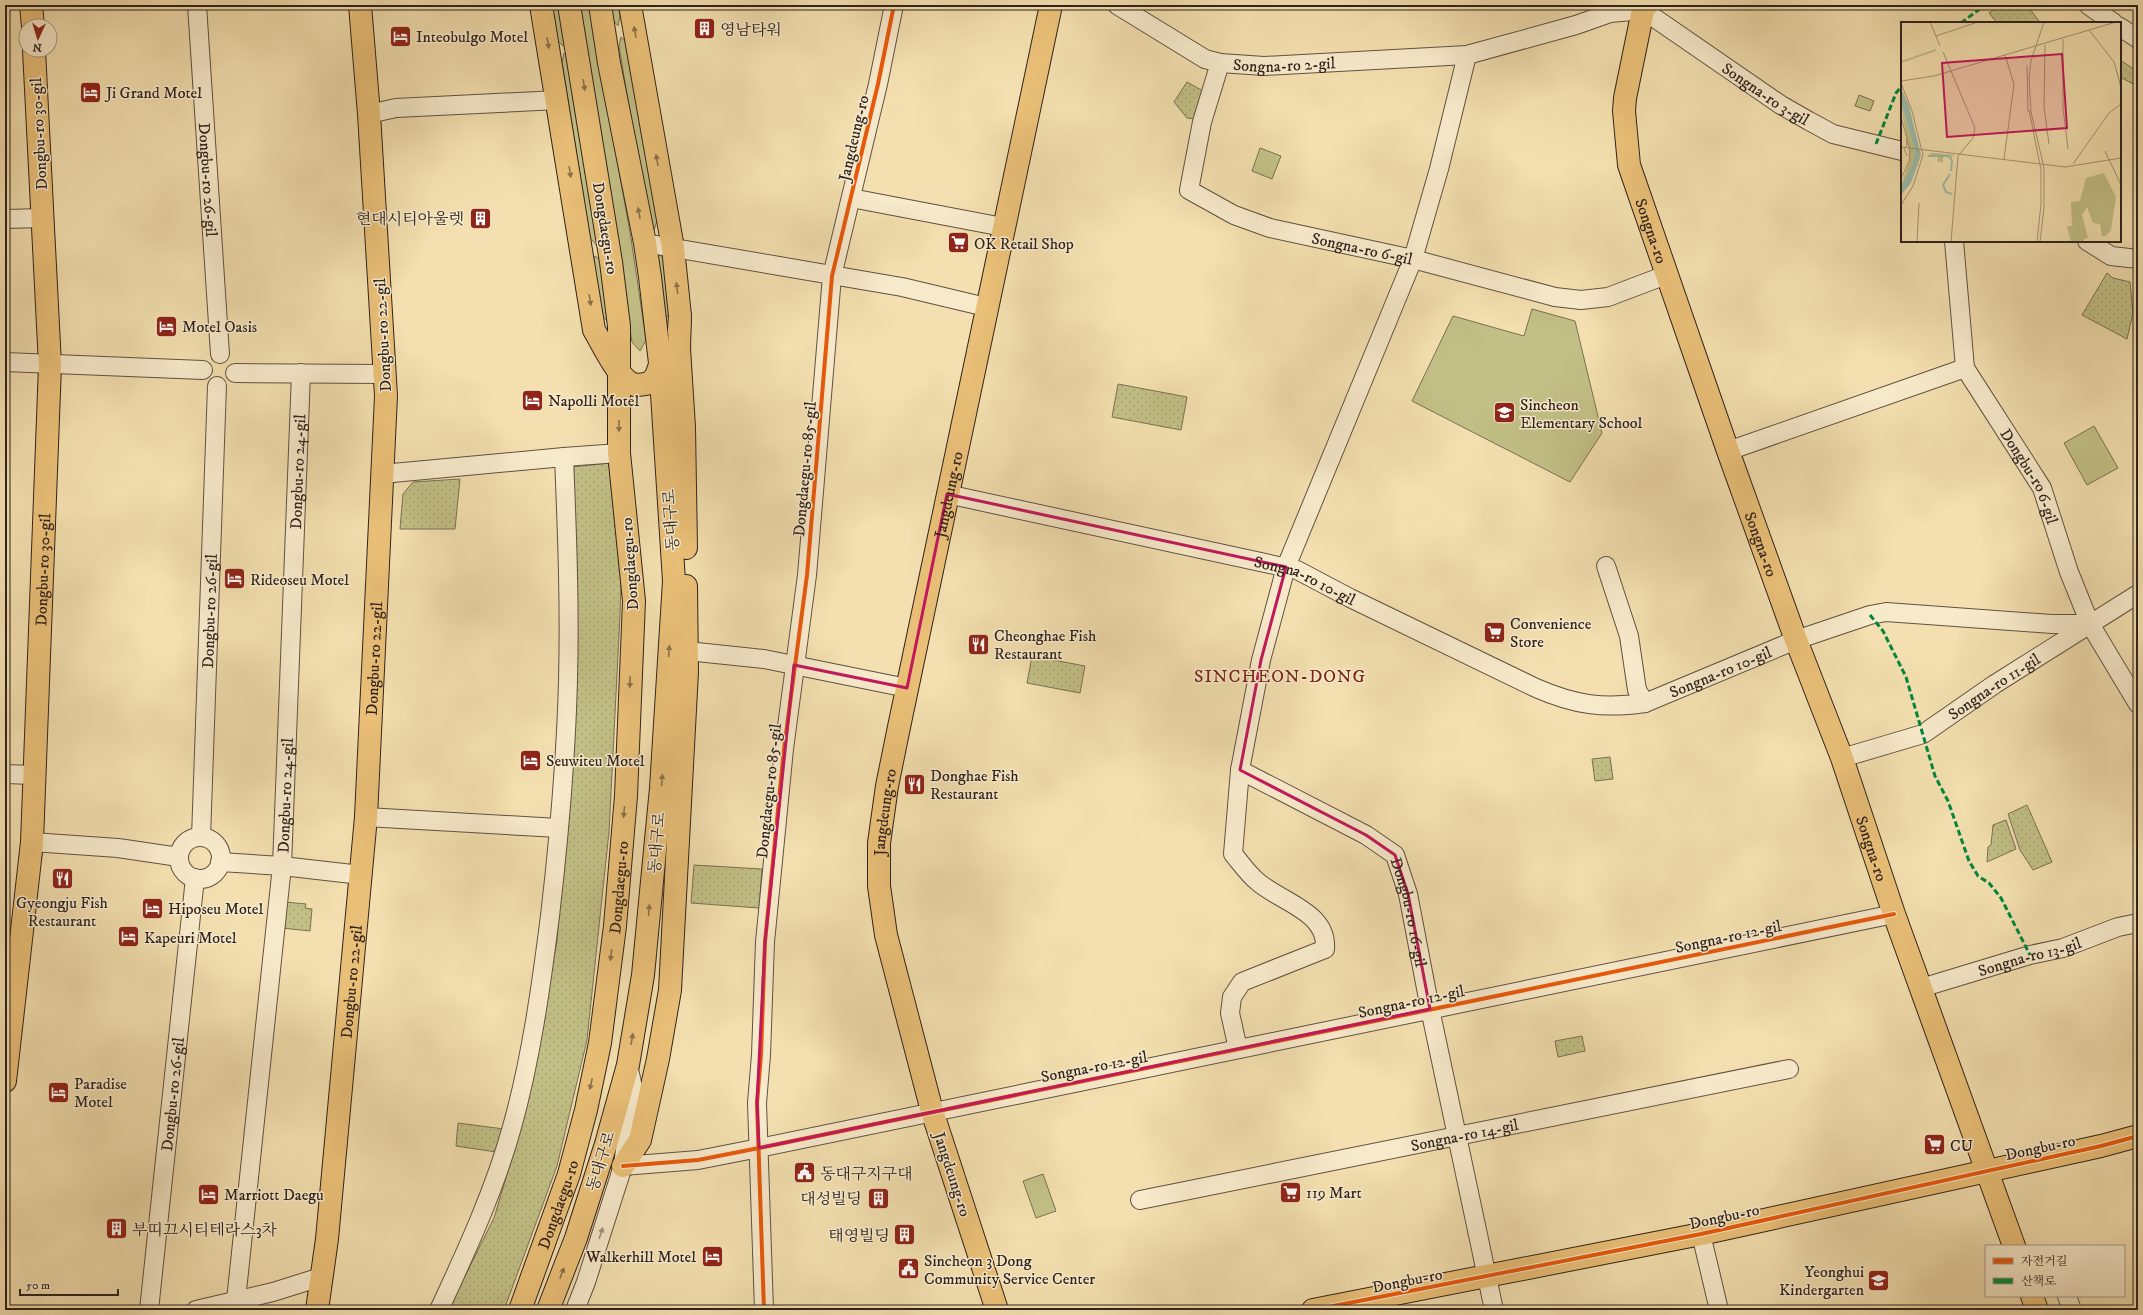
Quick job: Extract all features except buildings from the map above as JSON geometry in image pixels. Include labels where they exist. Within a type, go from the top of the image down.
[{"type":"main road","points":[[31,5],[32,18]]},
{"type":"main road","name":"Dongbu-ro 22-gil","points":[[317,1310],[327,1239],[362,875],[382,474],[385,374],[369,114],[360,5]]},
{"type":"main road","points":[[541,5],[558,100],[594,330],[619,373],[626,380],[635,385],[650,383],[656,376],[660,363],[678,340],[680,316]]},
{"type":"main road","name":"Dongdaegu-ro","points":[[520,1310],[569,1174],[586,1110],[600,1043],[615,926],[626,796],[634,601],[619,453],[619,326],[611,262],[570,5]]},
{"type":"main road","name":"Dongdaegu-ro","points":[[600,5],[609,63],[645,243],[660,363]]},
{"type":"main road","points":[[623,1166],[640,1140],[658,1059],[670,990],[687,651],[684,434],[679,348],[680,316],[673,248],[630,5]]},
{"type":"main road","name":"Jangdeung-ro","points":[[997,1310],[932,1111],[886,935],[879,886],[879,843],[887,786],[907,688],[986,307],[1051,5]]},
{"type":"main road","name":"Songna-ro","points":[[1645,8],[1625,98],[1624,111],[1629,165],[1728,451],[1796,640],[1842,758],[1894,914],[2014,1245]]},
{"type":"main road","name":"Dongbu-ro 30-gil","points":[[5,1081],[32,842],[33,775],[50,365],[34,58]]},
{"type":"main road","name":"동대구로","points":[[548,1310],[576,1238],[606,1144],[628,1065],[643,975],[658,819],[674,581],[660,363]]},
{"type":"main road","name":"Dongbu-ro","points":[[1313,1310],[1701,1234],[2138,1136]]},
{"type":"street","name":"Dongbu-ro 26-gil","points":[[196,5],[220,354]]},
{"type":"street","name":"Jangdeung-ro","points":[[894,5],[878,84],[851,198],[1003,227]]},
{"type":"street","name":"Songna-ro 2-gil","points":[[1117,5],[1205,59],[1220,63],[1278,65],[1467,55],[1576,25],[1610,13],[1645,8]]},
{"type":"street","points":[[2088,5],[2113,22]]},
{"type":"street","name":"Songna-ro 3-gil","points":[[1645,8],[1781,105],[1809,121],[1834,134],[1901,151]]},
{"type":"street","points":[[2121,28],[2138,39]]},
{"type":"street","points":[[1238,1049],[1230,1013],[1232,997],[1242,982],[1326,949],[1326,939],[1318,922],[1258,882],[1233,854],[1240,770],[1261,660],[1286,567],[1413,259],[1439,169],[1467,55]]},
{"type":"street","name":"Songna-ro 6-gil","points":[[1220,63],[1202,122],[1189,190],[1234,215],[1270,228],[1413,259],[1555,297],[1581,300],[1608,297],[1666,275]]},
{"type":"street","points":[[369,114],[396,108],[558,100]]},
{"type":"street","name":"Dongdaegu-ro 85-gil","points":[[764,1310],[757,1103],[761,1055],[765,942],[794,665],[807,575],[832,276],[851,198]]},
{"type":"street","points":[[5,218],[43,218]]},
{"type":"street","name":"Dongbu-ro 6-gil","points":[[1954,242],[1965,368],[2042,488],[2070,572],[2090,624],[2138,704]]},
{"type":"street","points":[[2089,242],[2111,256],[2138,259]]},
{"type":"street","points":[[645,243],[902,287],[986,307]]},
{"type":"street","points":[[220,354],[230,358],[234,363],[235,373],[230,383],[225,386],[217,386],[206,380],[203,370],[206,360],[220,354]]},
{"type":"street","points":[[5,362],[203,370]]},
{"type":"street","points":[[1728,451],[1965,368]]},
{"type":"street","points":[[235,373],[385,374]]},
{"type":"street","name":"Dongbu-ro 24-gil","points":[[236,1300],[282,866],[301,373]]},
{"type":"street","name":"Dongbu-ro 26-gil","points":[[201,837],[217,386]]},
{"type":"street","points":[[382,474],[619,453]]},
{"type":"street","points":[[439,1310],[491,1191],[512,1127],[531,1042],[546,952],[558,828],[568,680],[569,586],[564,457]]},
{"type":"street","name":"Songna-ro 10-gil","points":[[947,494],[1297,570],[1350,598],[1563,700],[1582,704],[1622,706],[1645,703],[1796,640],[1870,615],[1886,612],[2052,624],[2090,624]]},
{"type":"street","points":[[1606,566],[1629,636],[1637,690],[1645,703]]},
{"type":"street","name":"Songna-ro 11-gil","points":[[1842,758],[1923,734],[1995,684],[2138,594]]},
{"type":"street","points":[[687,651],[764,659],[907,688]]},
{"type":"street","name":"Dongbu-ro 16-gil","points":[[1240,770],[1366,835],[1394,855],[1408,894],[1430,1009],[1494,1310]]},
{"type":"street","points":[[5,774],[33,775]]},
{"type":"street","points":[[366,817],[558,828]]},
{"type":"street","points":[[201,837],[211,840],[216,844],[220,855],[220,862],[214,873],[202,878],[195,878],[183,870],[179,857],[180,851],[187,841],[201,837]]},
{"type":"street","points":[[32,842],[118,848],[179,857]]},
{"type":"street","points":[[220,862],[282,866],[362,875]]},
{"type":"street","name":"Dongbu-ro 26-gil","points":[[149,1310],[195,878]]},
{"type":"street","name":"Songna-ro 12-gil","points":[[623,1166],[698,1160],[759,1148],[932,1111],[1894,914]]},
{"type":"street","name":"Songna-ro 13-gil","points":[[1921,988],[2030,955],[2063,948],[2118,927],[2138,923]]},
{"type":"street","points":[[575,1310],[586,1282],[623,1166],[630,1108],[634,1092],[628,1065]]},
{"type":"street","name":"Songna-ro 14-gil","points":[[1140,1200],[1789,1069]]},
{"type":"street","name":"Dongbu-ro","points":[[1701,1234],[1719,1310]]},
{"type":"street","points":[[196,1310],[321,1277]]},
{"type":"street","points":[[2067,1297],[2072,1310]]},
{"type":"highlighted area","points":[[947,494],[1286,567],[1261,660],[1240,770],[1366,835],[1395,855],[1408,894],[1430,1009],[759,1148],[757,1103],[765,942],[794,665],[907,688]]},
{"type":"shaded area","points":[[552,5],[560,5],[565,36],[563,46],[557,40]]},
{"type":"shaded area","points":[[578,5],[589,5],[631,238],[646,340],[640,351],[632,342]]},
{"type":"shaded area","points":[[610,5],[618,5],[620,16],[618,26],[612,19]]},
{"type":"shaded area","points":[[2000,5],[2027,5],[2039,21],[1996,22],[1989,13]]},
{"type":"shaded area","points":[[621,37],[628,43],[658,218],[654,230],[648,222],[619,46]]},
{"type":"shaded area","points":[[564,53],[570,59],[601,234],[597,246],[590,238],[562,62]]},
{"type":"shaded area","points":[[2121,61],[2138,72],[2138,80],[2135,85],[2121,78]]},
{"type":"shaded area","points":[[1187,82],[1203,91],[1197,119],[1187,118],[1174,102]]},
{"type":"shaded area","points":[[1859,95],[1874,101],[1870,111],[1855,106]]},
{"type":"shaded area","points":[[1260,148],[1281,156],[1272,179],[1252,171]]},
{"type":"shaded area","points":[[657,253],[665,259],[669,318],[662,310]]},
{"type":"shaded area","points":[[595,256],[602,261],[610,311],[607,321],[600,313],[593,264]]},
{"type":"shaded area","points":[[2107,273],[2113,278],[2130,282],[2133,313],[2127,339],[2082,315]]},
{"type":"shaded area","points":[[1532,309],[1575,321],[1602,433],[1570,482],[1412,401],[1453,316],[1524,336]]},
{"type":"shaded area","points":[[1118,384],[1187,397],[1181,430],[1112,417]]},
{"type":"shaded area","points":[[2094,426],[2118,468],[2087,485],[2064,443]]},
{"type":"shaded area","points":[[609,463],[621,583],[620,615],[609,832],[587,1040],[557,1166],[504,1310],[448,1310],[494,1218],[525,1114],[557,941],[566,831],[577,577],[573,467]]},
{"type":"shaded area","points":[[460,479],[455,529],[400,529],[403,494],[413,482]]},
{"type":"shaded area","points":[[1032,656],[1085,666],[1080,693],[1027,683]]},
{"type":"shaded area","points":[[1610,757],[1613,779],[1595,781],[1592,759]]},
{"type":"shaded area","points":[[2027,805],[2052,862],[2033,870],[2020,850],[2008,814]]},
{"type":"shaded area","points":[[2006,820],[2016,849],[1987,862],[1988,847],[1991,845],[1993,825]]},
{"type":"shaded area","points":[[694,865],[762,869],[759,908],[691,903]]},
{"type":"shaded area","points":[[285,902],[306,904],[305,908],[312,909],[310,931],[282,928]]},
{"type":"shaded area","points":[[1582,1036],[1585,1051],[1558,1057],[1555,1041]]},
{"type":"shaded area","points":[[458,1123],[504,1129],[496,1152],[456,1146]]},
{"type":"shaded area","points":[[1043,1174],[1056,1211],[1036,1218],[1023,1181]]},
{"type":"marked path","points":[[1962,22],[1985,5]]},
{"type":"marked path","points":[[1876,144],[1896,93],[1901,87]]},
{"type":"marked path","points":[[1870,615],[1883,631],[1906,677],[1935,776],[1948,801],[1969,861],[1978,876],[1989,883],[2001,898],[2030,955]]},
{"type":"cycle path","points":[[764,1310],[757,1103],[761,1055],[765,942],[784,749],[807,575],[832,276],[878,84],[894,5]]},
{"type":"cycle path","points":[[623,1166],[698,1160],[759,1148],[1894,914]]},
{"type":"cycle path","points":[[1313,1310],[1701,1234],[2101,1146],[2138,1136]]},
{"type":"place","name":"영남타워","points":[[705,29]]},
{"type":"place","name":"Inteobulgo Motel","points":[[400,36]]},
{"type":"place","name":"Ji Grand Motel","points":[[90,92]]},
{"type":"place","name":"현대시티아울렛","points":[[480,218]]},
{"type":"place","name":"OK Retail Shop","points":[[958,243]]},
{"type":"place","name":"Motel Oasis","points":[[167,326]]},
{"type":"place","name":"Napolli Motel","points":[[532,400]]},
{"type":"place","name":"Sincheon Elementary School","points":[[1504,413]]},
{"type":"place","name":"Rideoseu Motel","points":[[235,579]]},
{"type":"place","name":"Convenience Store","points":[[1494,632]]},
{"type":"place","name":"Cheonghae Fish Restaurant","points":[[978,644]]},
{"type":"place","name":"Seuwiteu Motel","points":[[530,760]]},
{"type":"place","name":"Donghae Fish Restaurant","points":[[915,784]]},
{"type":"place","name":"Gyeongju Fish Restaurant","points":[[62,879]]},
{"type":"place","name":"Hiposeu Motel","points":[[153,908]]},
{"type":"place","name":"Kapeuri Motel","points":[[129,937]]},
{"type":"place","name":"Paradise Motel","points":[[58,1092]]},
{"type":"place","name":"CU","points":[[1934,1145]]},
{"type":"place","name":"동대구지구대","points":[[805,1173]]},
{"type":"place","name":"119 Mart","points":[[1291,1192]]},
{"type":"place","name":"Marriott Daegu","points":[[208,1194]]},
{"type":"place","name":"대성빌딩","points":[[878,1198]]},
{"type":"place","name":"부띠끄시티테라스3차","points":[[116,1229]]},
{"type":"place","name":"태영빌딩","points":[[905,1235]]},
{"type":"place","name":"Walkerhill Motel","points":[[712,1256]]},
{"type":"place","name":"Sincheon 3 Dong Community Service Center","points":[[909,1269]]},
{"type":"place","name":"Yeonghui Kindergarten","points":[[1879,1280]]},
{"type":"district","name":"SINCHEON-DONG","points":[[1280,676]]}]
